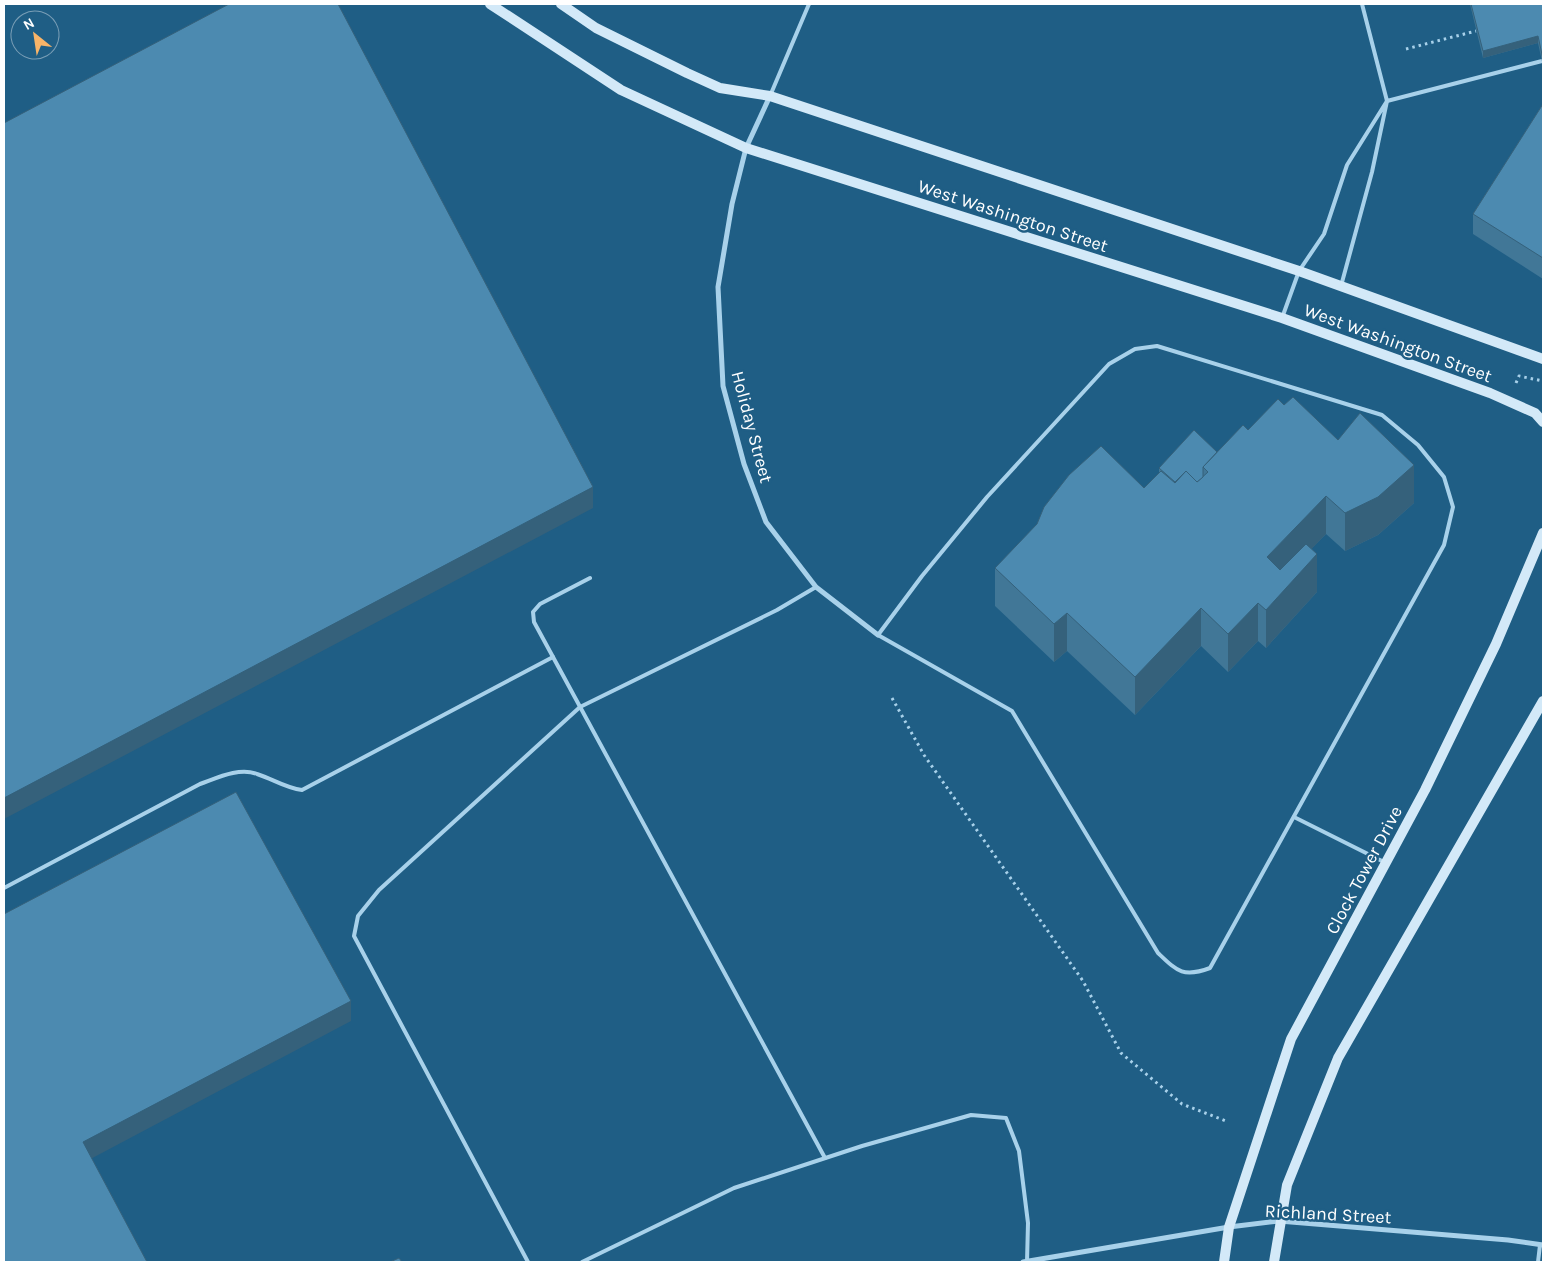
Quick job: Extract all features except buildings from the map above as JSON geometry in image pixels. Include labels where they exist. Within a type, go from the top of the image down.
[{"type":"main road","name":"West Washington Street","points":[[490,4],[621,90],[746,148],[1282,318],[1490,393],[1534,413],[1543,422]]},
{"type":"main road","name":"West Washington Street","points":[[561,4],[596,28],[720,88],[770,96],[1299,271],[1543,358]]},
{"type":"main road","name":"Clock Tower Drive","points":[[1224,1262],[1229,1226],[1291,1039],[1386,863],[1496,644],[1543,533]]},
{"type":"main road","points":[[1274,1262],[1279,1222],[1287,1184],[1338,1058],[1543,700]]},
{"type":"street","name":"Holiday Street","points":[[770,96],[746,148],[732,204],[718,287],[723,386],[744,464],[766,522],[816,587],[878,634]]},
{"type":"street","name":"Richland Street","points":[[1025,1262],[1229,1226],[1279,1222],[1508,1240],[1541,1245]]},
{"type":"lane","points":[[770,96],[809,4]]},
{"type":"lane","points":[[1341,286],[1372,172],[1387,101],[1362,4]]},
{"type":"lane","points":[[1282,318],[1299,271],[1324,234],[1347,165],[1387,101],[1542,61]]},
{"type":"lane","points":[[1157,346],[1382,415],[1418,445],[1444,477],[1453,507],[1444,545],[1294,817],[1210,968],[1193,975],[1176,970],[1158,953],[1012,711],[878,634],[922,576],[987,497],[1109,364],[1135,349],[1157,346]]},
{"type":"lane","points":[[590,578],[540,604],[533,612],[534,622],[825,1158]]},
{"type":"lane","points":[[528,1262],[354,936],[358,916],[379,890],[580,708],[777,610],[816,587]]},
{"type":"lane","points":[[4,888],[200,784],[216,778],[233,773],[256,773],[292,788],[302,790],[553,657]]},
{"type":"lane","points":[[1294,817],[1386,863]]},
{"type":"lane","points":[[582,1262],[734,1188],[825,1158],[971,1115],[1006,1118],[1019,1152],[1028,1223],[1025,1262]]},
{"type":"lane","points":[[1538,1262],[1541,1245]]},
{"type":"path","points":[[1406,49],[1476,31]]},
{"type":"path","points":[[1516,382],[1519,376],[1543,381]]},
{"type":"path","points":[[892,698],[924,754],[1083,981],[1121,1053],[1182,1104],[1226,1121]]}]
